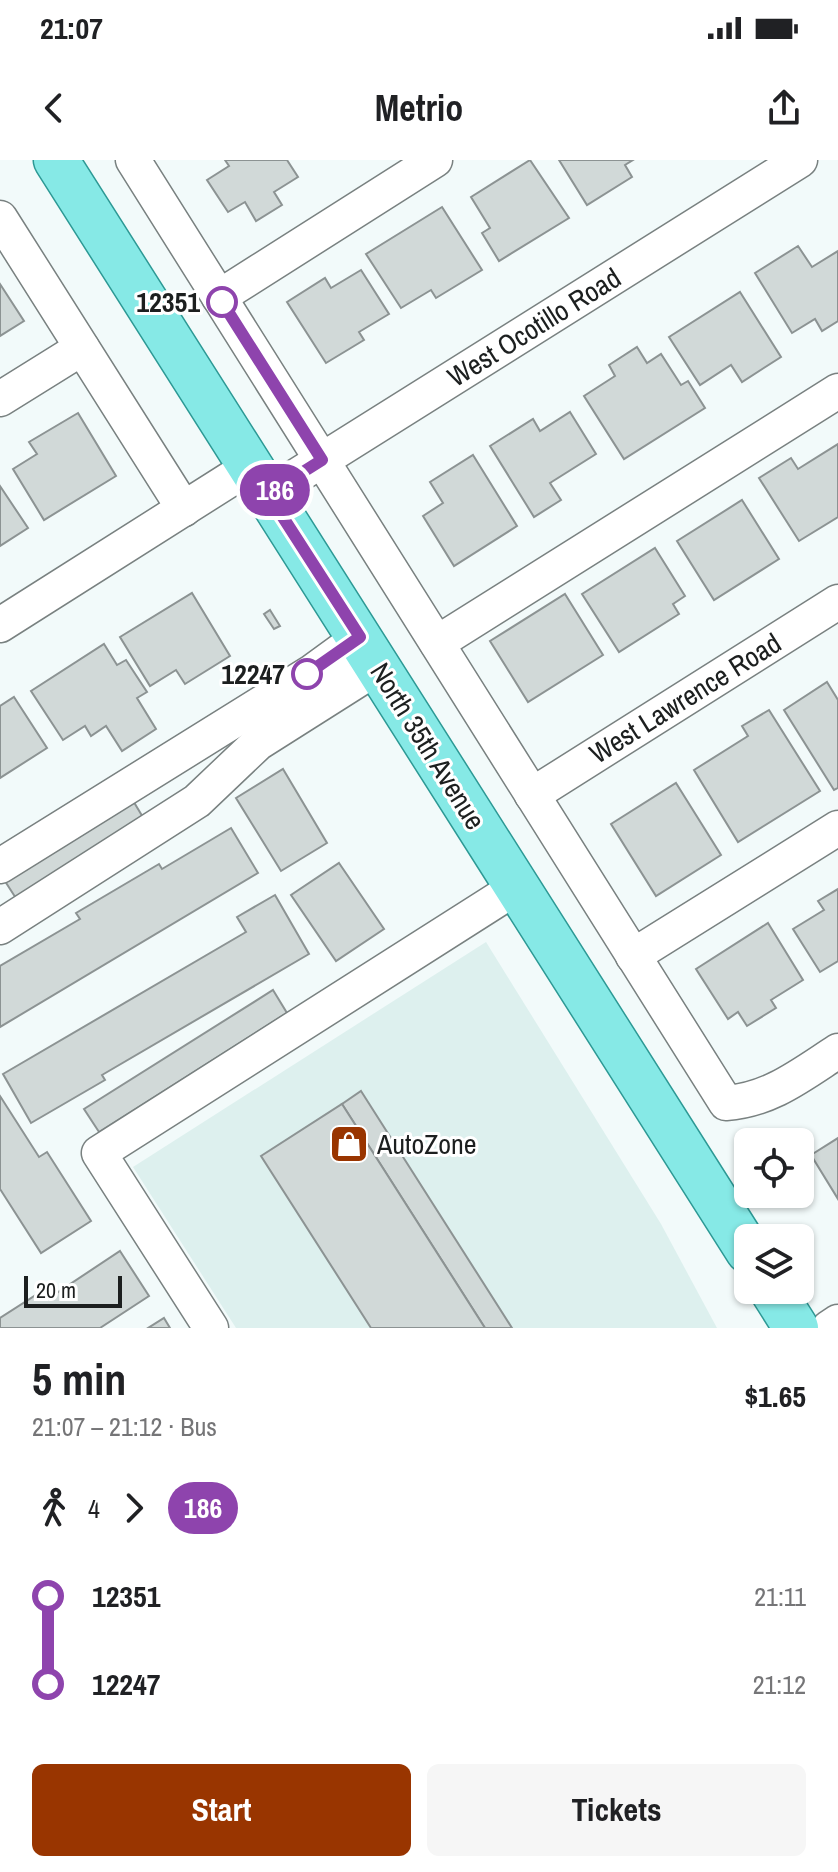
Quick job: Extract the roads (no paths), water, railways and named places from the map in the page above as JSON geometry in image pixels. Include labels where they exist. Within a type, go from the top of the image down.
[{"type":"main road","name":"North 35th Avenue","points":[[56,160],[734,1229]]},
{"type":"main road","points":[[781,1304],[796,1328]]},
{"type":"street","points":[[133,160],[726,1103],[750,1101],[769,1095],[838,1051]]},
{"type":"street","points":[[219,297],[435,160]]},
{"type":"street","name":"West Ocotillo Road","points":[[0,625],[184,509],[322,460],[800,160]]},
{"type":"street","points":[[0,218],[184,509]]},
{"type":"street","points":[[0,399],[82,348]]},
{"type":"street","points":[[437,643],[838,391]]},
{"type":"street","name":"West Lawrence Road","points":[[532,795],[838,602]]},
{"type":"street","points":[[0,866],[312,672],[369,652]]},
{"type":"street","points":[[0,927],[197,801],[258,743],[369,652]]},
{"type":"street","points":[[633,956],[838,828]]},
{"type":"street","points":[[211,1328],[99,1153],[517,887]]},
{"type":"street","points":[[829,1328],[838,1322]]},
{"type":"place","name":"12351","points":[[222,302]]},
{"type":"place","name":"12247","points":[[307,674]]},
{"type":"place","name":"AutoZone","points":[[349,1144]]}]
